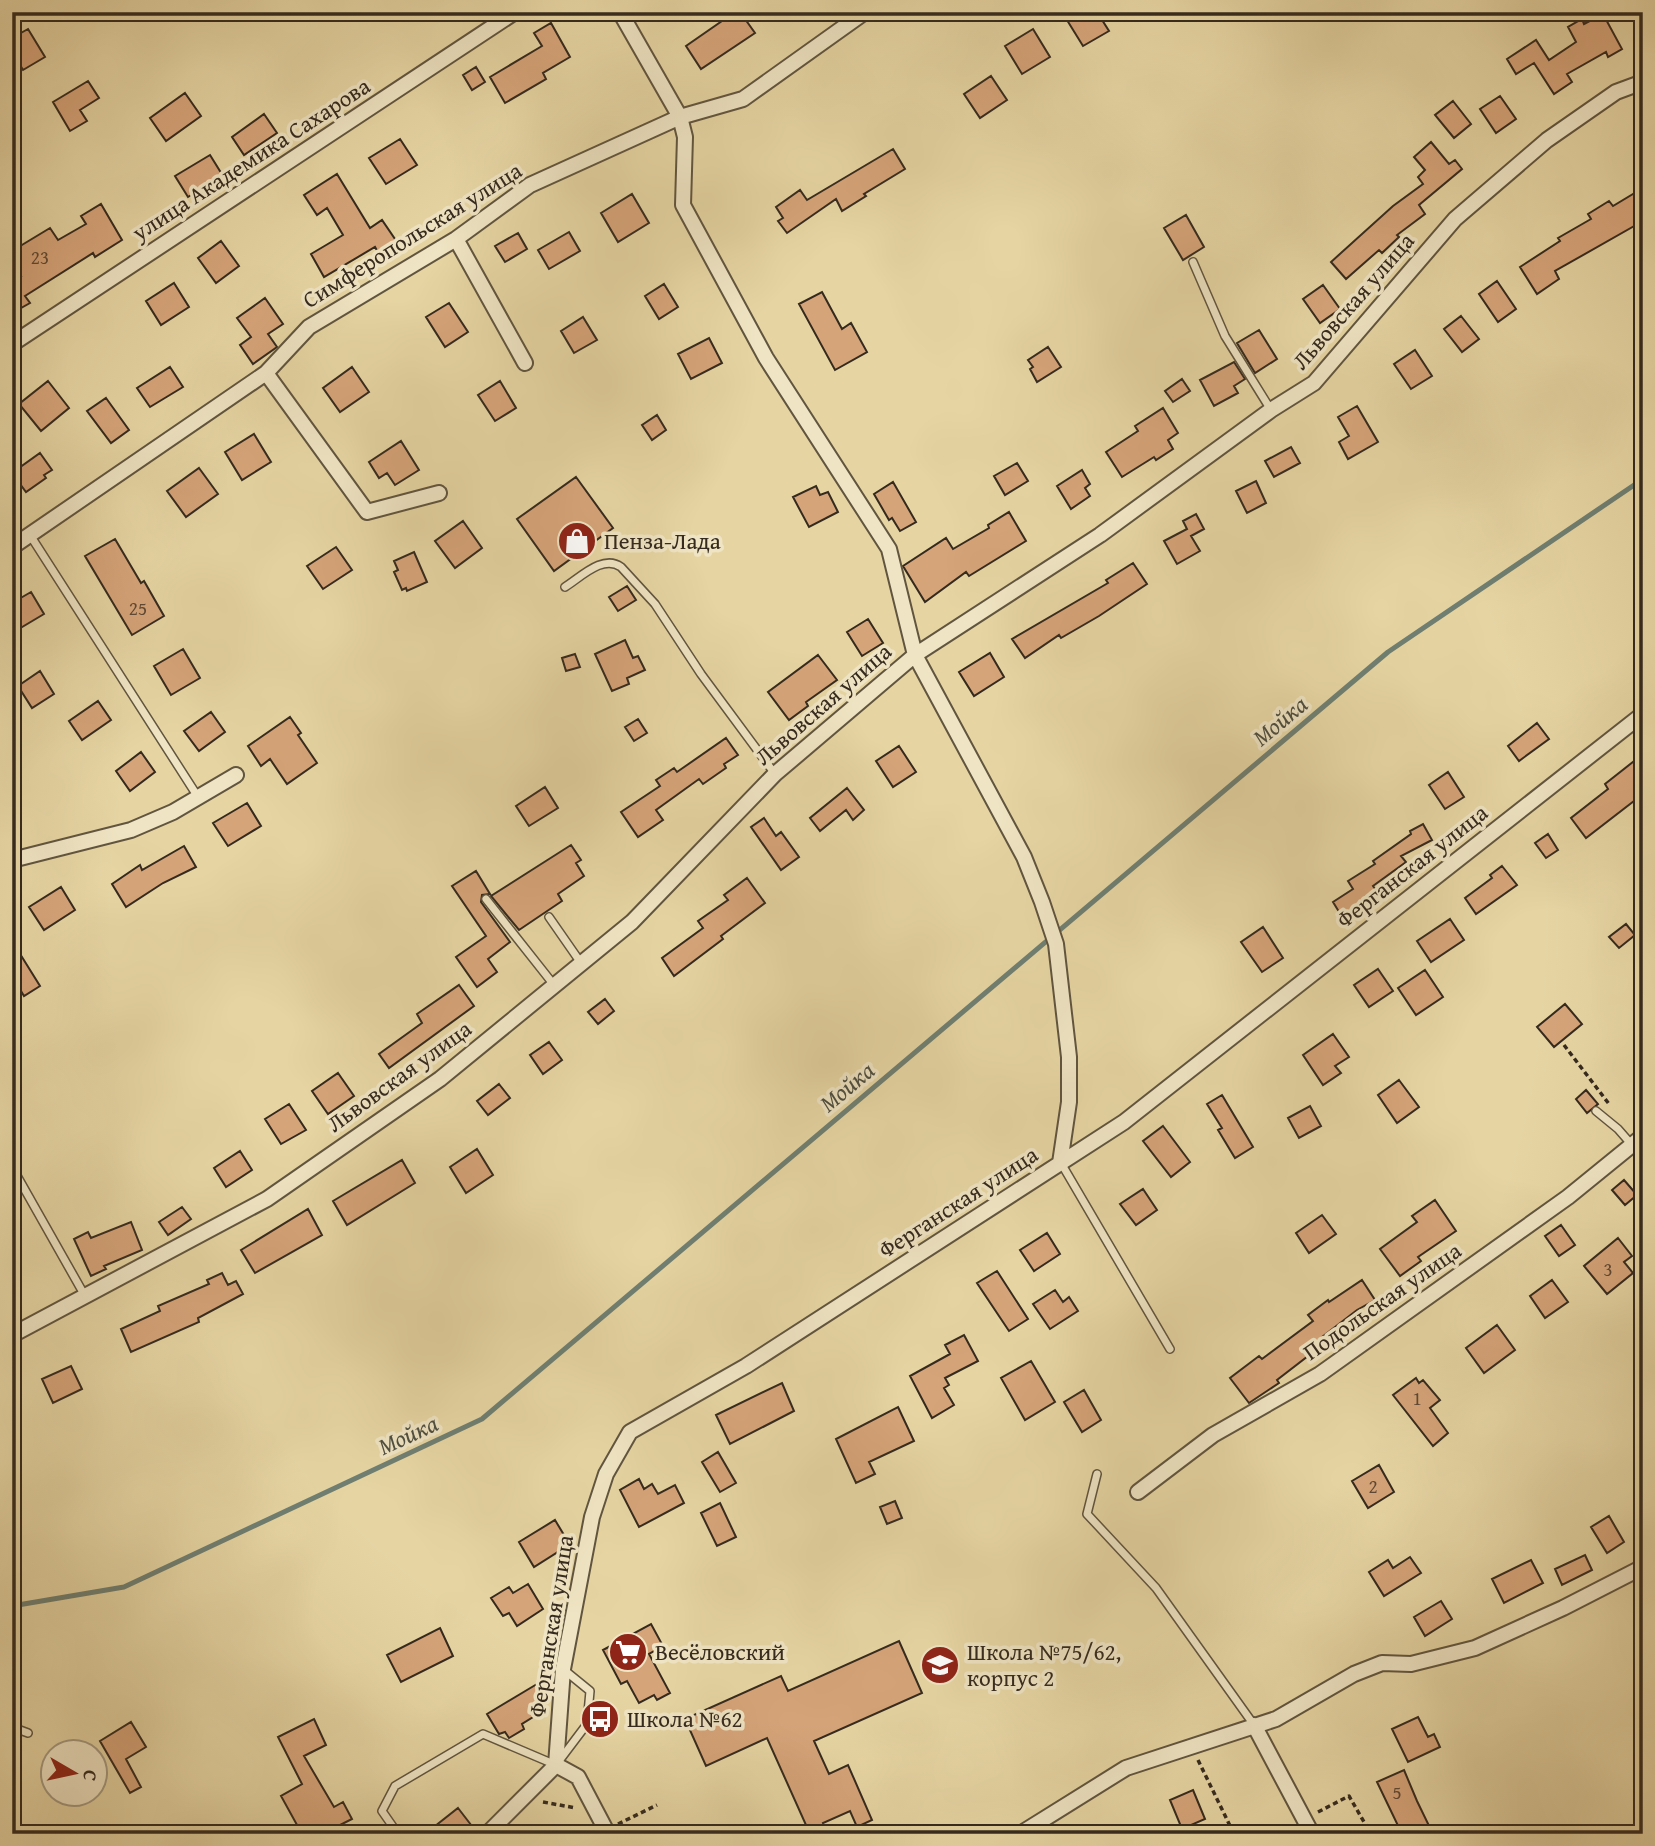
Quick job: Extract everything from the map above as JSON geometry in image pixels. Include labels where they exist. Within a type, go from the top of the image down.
[{"type":"street","name":"улица Академика Сахарова","points":[[12,344],[515,12]]},
{"type":"street","points":[[620,12],[680,117],[685,137],[682,205],[766,358],[889,550],[915,655],[1024,857],[1056,944],[1069,1057],[1069,1102],[1060,1163]]},
{"type":"street","name":"Симферопольская улица","points":[[12,547],[266,373],[309,327],[456,239],[530,185],[680,117],[743,99],[865,12]]},
{"type":"street","name":"Львовская улица","points":[[12,1335],[267,1199],[440,1079],[632,922],[775,774],[915,655],[1100,535],[1271,410],[1314,383],[1455,219],[1547,139],[1616,92],[1643,82]]},
{"type":"street","points":[[456,239],[525,363]]},
{"type":"street","points":[[266,373],[367,512],[439,493]]},
{"type":"street","name":"Ферганская улица","points":[[555,1765],[563,1669],[592,1517],[607,1474],[630,1432],[746,1366],[1124,1122],[1643,714]]},
{"type":"street","points":[[12,860],[131,830],[173,812],[236,775]]},
{"type":"street","name":"Подольская улица","points":[[1138,1492],[1213,1435],[1320,1374],[1568,1197],[1637,1141]]},
{"type":"street","points":[[1020,1834],[1126,1768],[1276,1719],[1354,1674],[1382,1663],[1411,1664],[1475,1648],[1563,1608],[1643,1567]]},
{"type":"street","points":[[1254,1726],[1312,1834]]},
{"type":"street","points":[[487,1834],[555,1765],[578,1777],[610,1831]]},
{"type":"lane","points":[[1193,262],[1225,336],[1271,410]]},
{"type":"lane","points":[[30,535],[199,797]]},
{"type":"lane","points":[[565,587],[602,563],[615,562],[621,567],[655,604],[701,674],[775,774]]},
{"type":"lane","points":[[485,899],[554,985]]},
{"type":"lane","points":[[549,917],[581,964]]},
{"type":"lane","points":[[1596,1111],[1637,1141]]},
{"type":"lane","points":[[1060,1163],[1170,1349]]},
{"type":"lane","points":[[12,1167],[85,1297]]},
{"type":"lane","points":[[1097,1474],[1087,1514],[1156,1588],[1254,1726]]},
{"type":"lane","points":[[398,1834],[382,1811],[395,1786],[483,1734],[555,1765],[587,1724],[590,1691],[563,1669]]},
{"type":"lane","points":[[12,1727],[28,1733]]},
{"type":"path","points":[[1564,1045],[1611,1107],[1618,1129]]},
{"type":"path","points":[[1192,1746],[1234,1834]]},
{"type":"path","points":[[1275,1834],[1349,1796],[1371,1834]]},
{"type":"path","points":[[539,1801],[576,1808]]},
{"type":"path","points":[[610,1831],[657,1805]]},
{"type":"building","points":[[735,12],[740,12],[755,33],[701,69],[686,46]]},
{"type":"building","points":[[1062,12],[1097,12],[1109,31],[1083,46]]},
{"type":"building","points":[[1603,14],[1622,49],[1608,57],[1606,52],[1567,74],[1572,82],[1554,94],[1534,63],[1516,74],[1507,59],[1536,40],[1549,60],[1576,42],[1568,27],[1582,19],[1584,24]]},
{"type":"building","points":[[551,23],[570,57],[543,73],[546,79],[505,103],[490,77],[542,46],[534,33]]},
{"type":"building","points":[[28,29],[45,57],[23,70],[12,51],[12,38]]},
{"type":"building","points":[[1033,29],[1050,57],[1022,74],[1005,46]]},
{"type":"building","points":[[476,67],[485,82],[472,90],[463,75]]},
{"type":"building","points":[[991,76],[1007,100],[980,118],[964,94]]},
{"type":"building","points":[[88,81],[99,98],[80,110],[87,121],[70,131],[53,102]]},
{"type":"building","points":[[185,93],[201,116],[166,141],[150,118]]},
{"type":"building","points":[[1500,96],[1516,119],[1496,133],[1480,109]]},
{"type":"building","points":[[1453,101],[1471,124],[1454,138],[1435,115]]},
{"type":"building","points":[[264,114],[277,133],[244,155],[232,137]]},
{"type":"building","points":[[400,139],[417,165],[386,184],[369,158]]},
{"type":"building","points":[[1431,142],[1449,164],[1455,160],[1462,169],[1419,205],[1425,214],[1397,235],[1399,237],[1382,253],[1379,250],[1346,279],[1331,262],[1393,206],[1423,184],[1418,177],[1425,170],[1414,157]]},
{"type":"building","points":[[893,149],[905,169],[864,194],[866,196],[842,211],[836,199],[787,233],[778,221],[783,218],[776,207],[800,190],[807,200]]},
{"type":"building","points":[[210,155],[223,176],[188,197],[175,176]]},
{"type":"building","points":[[337,174],[370,228],[382,220],[397,242],[379,254],[375,247],[324,277],[311,254],[343,235],[327,208],[317,215],[304,195]]},
{"type":"building","points":[[1643,188],[1643,221],[1555,271],[1559,279],[1537,294],[1520,267],[1560,241],[1558,238],[1591,219],[1588,214],[1609,201],[1613,206]]},
{"type":"building","points":[[632,194],[649,223],[618,242],[601,213]]},
{"type":"building","points":[[101,204],[122,240],[95,257],[93,253],[25,296],[30,303],[12,313],[12,274],[15,279],[21,276],[12,263],[12,251],[50,228],[58,240],[86,224],[81,216]]},
{"type":"building","points":[[1186,215],[1204,247],[1183,260],[1164,228]]},
{"type":"building","points":[[569,232],[580,251],[549,269],[538,250]]},
{"type":"building","points":[[518,233],[527,249],[505,262],[495,246]]},
{"type":"building","points":[[221,241],[239,266],[216,283],[198,258]]},
{"type":"building","points":[[1497,281],[1516,309],[1498,322],[1479,294]]},
{"type":"building","points":[[174,283],[189,307],[161,325],[146,301]]},
{"type":"building","points":[[664,284],[678,307],[659,319],[645,296]]},
{"type":"building","points":[[1323,285],[1340,309],[1320,323],[1303,299]]},
{"type":"building","points":[[822,292],[842,329],[851,323],[867,352],[835,370],[799,304]]},
{"type":"building","points":[[265,298],[283,324],[268,334],[277,347],[253,364],[240,345],[251,337],[237,318]]},
{"type":"building","points":[[449,303],[468,332],[445,347],[426,317]]},
{"type":"building","points":[[1461,316],[1479,339],[1462,352],[1444,329]]},
{"type":"building","points":[[583,317],[597,340],[574,353],[561,331]]},
{"type":"building","points":[[1259,330],[1277,359],[1255,373],[1237,343]]},
{"type":"building","points":[[709,338],[722,363],[691,379],[678,354]]},
{"type":"building","points":[[1048,347],[1061,367],[1037,382],[1028,360]]},
{"type":"building","points":[[1415,350],[1432,376],[1411,389],[1394,364]]},
{"type":"building","points":[[1234,362],[1245,379],[1234,386],[1238,393],[1214,406],[1200,380]]},
{"type":"building","points":[[170,367],[183,387],[150,407],[137,388]]},
{"type":"building","points":[[352,367],[369,392],[340,412],[323,388]]},
{"type":"building","points":[[1182,379],[1190,391],[1173,402],[1165,391]]},
{"type":"building","points":[[48,381],[69,408],[41,431],[19,404]]},
{"type":"building","points":[[500,381],[516,408],[495,421],[478,395]]},
{"type":"building","points":[[106,398],[129,430],[111,443],[87,411]]},
{"type":"building","points":[[1357,406],[1378,442],[1348,459],[1339,442],[1349,436],[1338,417]]},
{"type":"building","points":[[1163,408],[1178,433],[1168,440],[1173,449],[1156,460],[1154,457],[1122,477],[1106,452],[1138,431],[1135,426]]},
{"type":"building","points":[[657,415],[666,430],[652,440],[642,425]]},
{"type":"building","points":[[254,434],[271,462],[242,480],[225,452]]},
{"type":"building","points":[[401,441],[419,470],[395,485],[387,473],[379,478],[369,462]]},
{"type":"building","points":[[1291,447],[1300,463],[1274,477],[1265,461]]},
{"type":"building","points":[[40,453],[52,470],[44,475],[46,478],[26,492],[12,473]]},
{"type":"building","points":[[1017,463],[1028,481],[1005,495],[994,476]]},
{"type":"building","points":[[199,468],[218,494],[186,517],[167,491]]},
{"type":"building","points":[[1082,470],[1090,484],[1085,488],[1090,496],[1071,509],[1057,486]]},
{"type":"building","points":[[576,477],[613,528],[554,571],[517,519]]},
{"type":"building","points":[[1256,481],[1266,503],[1247,513],[1236,491]]},
{"type":"building","points":[[893,482],[916,522],[900,531],[892,518],[889,520],[874,494]]},
{"type":"building","points":[[816,486],[820,495],[828,492],[838,512],[809,527],[793,497]]},
{"type":"building","points":[[1009,512],[1026,541],[969,576],[966,572],[925,602],[903,566],[946,538],[953,549],[989,528],[988,525]]},
{"type":"building","points":[[1196,514],[1204,529],[1191,536],[1200,551],[1177,564],[1164,541],[1187,529],[1183,521]]},
{"type":"building","points":[[463,521],[482,548],[455,568],[435,541]]},
{"type":"building","points":[[115,539],[164,616],[132,635],[85,556]]},
{"type":"building","points":[[336,547],[352,570],[323,589],[307,566]]},
{"type":"building","points":[[414,552],[427,582],[407,591],[406,588],[402,590],[394,572],[398,570],[394,561]]},
{"type":"building","points":[[1133,563],[1147,584],[1099,616],[1061,638],[1059,635],[1025,658],[1012,639],[1108,583],[1106,580]]},
{"type":"building","points":[[627,586],[636,600],[618,611],[609,597]]},
{"type":"building","points":[[31,592],[44,614],[12,633],[12,603]]},
{"type":"building","points":[[868,619],[883,643],[862,656],[847,632]]},
{"type":"building","points":[[625,640],[633,658],[638,656],[645,670],[627,678],[629,684],[612,691],[595,654]]},
{"type":"building","points":[[183,649],[200,678],[171,695],[154,666]]},
{"type":"building","points":[[990,653],[1004,677],[974,696],[959,672]]},
{"type":"building","points":[[575,654],[580,667],[566,671],[562,658]]},
{"type":"building","points":[[818,655],[837,680],[806,702],[808,706],[789,720],[768,692]]},
{"type":"building","points":[[40,671],[54,694],[32,708],[18,686]]},
{"type":"building","points":[[98,701],[111,720],[82,740],[69,721]]},
{"type":"building","points":[[211,712],[225,732],[199,751],[184,731]]},
{"type":"building","points":[[290,717],[301,733],[298,735],[317,763],[287,784],[270,759],[261,766],[248,746]]},
{"type":"building","points":[[638,719],[647,733],[634,741],[625,727]]},
{"type":"building","points":[[1537,723],[1549,739],[1519,761],[1508,746]]},
{"type":"building","points":[[726,738],[738,755],[724,764],[726,768],[703,784],[699,779],[656,810],[663,820],[638,837],[621,812],[660,786],[656,780],[674,768],[677,772]]},
{"type":"building","points":[[899,746],[916,772],[893,787],[876,761]]},
{"type":"building","points":[[141,752],[155,772],[130,791],[116,771]]},
{"type":"building","points":[[1643,754],[1643,794],[1586,838],[1571,818],[1608,789],[1605,784]]},
{"type":"building","points":[[1448,772],[1464,797],[1445,809],[1429,785]]},
{"type":"building","points":[[545,787],[558,808],[529,826],[516,806]]},
{"type":"building","points":[[847,788],[864,810],[853,820],[846,810],[820,831],[810,818]]},
{"type":"building","points":[[247,803],[261,826],[228,846],[213,823]]},
{"type":"building","points":[[764,818],[776,836],[781,832],[799,857],[781,870],[751,827]]},
{"type":"building","points":[[1423,824],[1432,840],[1401,856],[1406,862],[1373,886],[1381,898],[1344,920],[1333,902],[1353,889],[1348,881],[1375,864],[1373,861],[1411,834],[1410,831]]},
{"type":"building","points":[[1548,834],[1558,850],[1546,858],[1535,843]]},
{"type":"building","points":[[571,845],[581,860],[576,863],[584,876],[558,894],[562,901],[519,930],[491,896]]},
{"type":"building","points":[[184,846],[196,867],[163,883],[126,907],[112,884],[140,865],[142,870]]},
{"type":"building","points":[[1502,866],[1517,885],[1476,914],[1465,898],[1492,878],[1490,875]]},
{"type":"building","points":[[476,871],[490,894],[482,895],[481,902],[510,942],[488,959],[497,972],[477,987],[456,957],[486,936],[452,886]]},
{"type":"building","points":[[747,878],[765,903],[674,976],[662,958],[703,928],[698,921],[728,900],[724,895]]},
{"type":"building","points":[[61,887],[75,910],[44,930],[29,907]]},
{"type":"building","points":[[1450,919],[1464,940],[1431,962],[1417,941]]},
{"type":"building","points":[[1626,924],[1635,935],[1619,948],[1609,937]]},
{"type":"building","points":[[1263,927],[1283,958],[1262,972],[1241,942]]},
{"type":"building","points":[[12,941],[40,986],[24,996],[12,976]]},
{"type":"building","points":[[1378,969],[1393,991],[1369,1007],[1354,985]]},
{"type":"building","points":[[1425,970],[1443,997],[1416,1015],[1398,988]]},
{"type":"building","points":[[459,985],[474,1006],[389,1068],[379,1054],[422,1023],[417,1014]]},
{"type":"building","points":[[605,999],[614,1011],[598,1024],[588,1012]]},
{"type":"building","points":[[1565,1004],[1582,1024],[1554,1047],[1537,1027]]},
{"type":"building","points":[[1333,1034],[1349,1057],[1335,1066],[1341,1073],[1323,1085],[1303,1055]]},
{"type":"building","points":[[549,1042],[562,1060],[543,1074],[530,1055]]},
{"type":"building","points":[[338,1073],[354,1096],[328,1114],[312,1091]]},
{"type":"building","points":[[1399,1080],[1419,1107],[1397,1123],[1378,1095]]},
{"type":"building","points":[[499,1084],[510,1098],[488,1115],[477,1101]]},
{"type":"building","points":[[1586,1090],[1598,1104],[1587,1113],[1576,1099]]},
{"type":"building","points":[[1222,1095],[1253,1147],[1235,1158],[1218,1130],[1222,1128],[1207,1104]]},
{"type":"building","points":[[289,1104],[306,1130],[281,1144],[265,1119]]},
{"type":"building","points":[[1310,1106],[1321,1126],[1299,1138],[1288,1118]]},
{"type":"building","points":[[1163,1126],[1190,1162],[1171,1177],[1143,1141]]},
{"type":"building","points":[[477,1149],[493,1175],[466,1193],[450,1167]]},
{"type":"building","points":[[240,1151],[252,1170],[226,1187],[214,1168]]},
{"type":"building","points":[[402,1160],[415,1183],[347,1225],[333,1201]]},
{"type":"building","points":[[1624,1180],[1637,1195],[1625,1205],[1612,1190]]},
{"type":"building","points":[[1143,1189],[1157,1210],[1136,1225],[1120,1204]]},
{"type":"building","points":[[1435,1200],[1456,1231],[1418,1257],[1421,1261],[1400,1276],[1380,1249],[1417,1222],[1412,1216]]},
{"type":"building","points":[[182,1207],[191,1219],[168,1235],[159,1222]]},
{"type":"building","points":[[308,1209],[322,1235],[255,1273],[241,1250]]},
{"type":"building","points":[[1322,1215],[1336,1234],[1309,1253],[1296,1233]]},
{"type":"building","points":[[131,1222],[142,1250],[104,1266],[106,1269],[91,1276],[74,1239],[88,1232],[91,1238]]},
{"type":"building","points":[[1561,1225],[1575,1245],[1559,1256],[1545,1236]]},
{"type":"building","points":[[1047,1233],[1060,1254],[1034,1271],[1020,1250]]},
{"type":"building","points":[[1618,1238],[1632,1256],[1624,1262],[1633,1273],[1607,1294],[1584,1266]]},
{"type":"building","points":[[997,1271],[1028,1319],[1009,1331],[977,1283]]},
{"type":"building","points":[[222,1273],[228,1285],[236,1281],[243,1294],[198,1318],[199,1322],[131,1352],[121,1329],[160,1311],[158,1306],[209,1284],[207,1280]]},
{"type":"building","points":[[1362,1280],[1375,1300],[1357,1310],[1304,1351],[1308,1356],[1277,1380],[1279,1383],[1249,1403],[1230,1378],[1259,1356],[1262,1359],[1313,1321],[1308,1315],[1328,1300],[1329,1302]]},
{"type":"building","points":[[1552,1280],[1568,1302],[1545,1318],[1530,1296]]},
{"type":"building","points":[[1055,1290],[1063,1302],[1069,1297],[1078,1311],[1050,1329],[1033,1304]]},
{"type":"building","points":[[1497,1325],[1515,1350],[1484,1373],[1466,1348]]},
{"type":"building","points":[[964,1335],[978,1361],[945,1378],[949,1385],[944,1388],[954,1405],[932,1418],[910,1376],[950,1354],[945,1345]]},
{"type":"building","points":[[1031,1361],[1055,1402],[1025,1420],[1001,1378]]},
{"type":"building","points":[[71,1366],[82,1389],[53,1403],[42,1379]]},
{"type":"building","points":[[1416,1378],[1419,1383],[1423,1380],[1440,1400],[1430,1408],[1448,1433],[1433,1446],[1393,1395]]},
{"type":"building","points":[[782,1383],[794,1411],[730,1444],[716,1415]]},
{"type":"building","points":[[1084,1390],[1101,1420],[1082,1432],[1064,1402]]},
{"type":"building","points":[[898,1407],[914,1441],[869,1462],[875,1474],[856,1483],[836,1439]]},
{"type":"building","points":[[718,1452],[736,1483],[720,1492],[702,1462]]},
{"type":"building","points":[[1379,1465],[1394,1492],[1368,1508],[1352,1481]]},
{"type":"building","points":[[639,1479],[644,1489],[652,1484],[658,1494],[675,1485],[684,1503],[639,1527],[620,1490]]},
{"type":"building","points":[[895,1501],[902,1518],[887,1524],[880,1507]]},
{"type":"building","points":[[720,1503],[736,1537],[717,1546],[701,1513]]},
{"type":"building","points":[[1609,1516],[1624,1542],[1607,1553],[1591,1527]]},
{"type":"building","points":[[555,1520],[573,1550],[561,1557],[558,1552],[534,1567],[519,1542]]},
{"type":"building","points":[[1585,1555],[1592,1570],[1562,1585],[1555,1569]]},
{"type":"building","points":[[1410,1557],[1421,1573],[1384,1596],[1369,1572],[1388,1560],[1393,1568]]},
{"type":"building","points":[[1531,1560],[1543,1583],[1504,1603],[1492,1579]]},
{"type":"building","points":[[528,1584],[543,1609],[517,1626],[509,1613],[503,1616],[491,1598],[509,1587],[513,1593]]},
{"type":"building","points":[[1441,1601],[1452,1619],[1425,1636],[1414,1617]]},
{"type":"building","name":"Весёловский","points":[[651,1624],[663,1646],[649,1654],[670,1693],[657,1700],[654,1695],[639,1703],[627,1681],[621,1684],[603,1650]]},
{"type":"building","points":[[440,1628],[453,1656],[401,1682],[387,1655]]},
{"type":"building","points":[[899,1641],[922,1693],[814,1741],[829,1774],[848,1765],[872,1820],[857,1827],[850,1811],[823,1823],[828,1834],[810,1834],[767,1738],[706,1766],[685,1719],[781,1676],[788,1691]]},
{"type":"building","points":[[537,1684],[546,1699],[541,1702],[546,1709],[522,1724],[524,1729],[509,1738],[505,1732],[499,1734],[487,1714]]},
{"type":"building","points":[[1418,1717],[1428,1737],[1434,1734],[1440,1747],[1408,1762],[1392,1729]]},
{"type":"building","points":[[314,1719],[326,1745],[304,1756],[334,1807],[343,1802],[352,1819],[336,1827],[339,1834],[302,1834],[281,1796],[302,1784],[278,1737]]},
{"type":"building","points":[[131,1722],[146,1747],[126,1759],[141,1787],[130,1793],[108,1755],[108,1738],[105,1738]]},
{"type":"building","points":[[1404,1770],[1433,1834],[1402,1834],[1377,1782]]},
{"type":"building","points":[[1193,1790],[1205,1819],[1182,1829],[1170,1800]]},
{"type":"building","points":[[458,1808],[478,1834],[425,1834]]},
{"type":"waterway","name":"Мойка","points":[[12,1606],[124,1587],[482,1419],[1388,652],[1643,479]]},
{"type":"place","name":"Пенза-Лада","points":[[577,541]]},
{"type":"place","name":"Весёловский","points":[[628,1652]]},
{"type":"place","name":"Школа №75/62, корпус 2","points":[[940,1665]]},
{"type":"place","name":"Школа №62","points":[[600,1719]]}]
